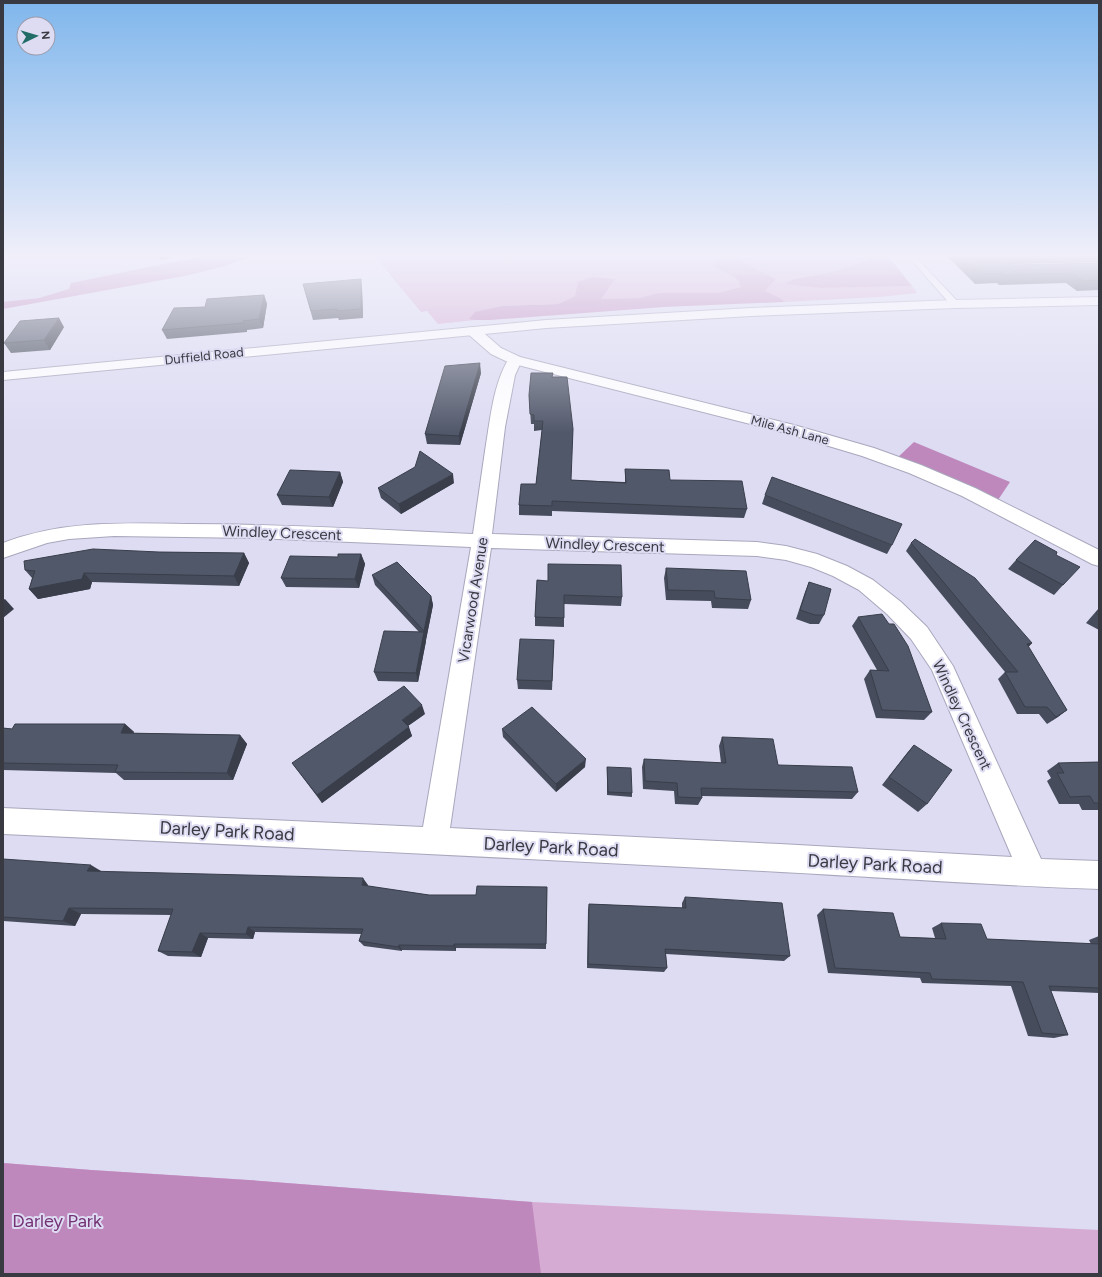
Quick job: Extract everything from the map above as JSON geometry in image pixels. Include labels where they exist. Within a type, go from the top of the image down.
[{"type":"street","name":"Duffield Road","points":[[3,376],[473,330],[715,314]]},
{"type":"street","name":"Mile Ash Lane","points":[[473,330],[496,351],[515,360],[787,429],[887,458],[926,473],[970,493],[1034,524],[1099,559]]},
{"type":"street","name":"Vicarwood Avenue","points":[[434,842],[482,541],[497,427],[508,375],[515,360]]},
{"type":"street","name":"Windley Crescent","points":[[3,551],[48,535],[79,530],[113,528],[246,530],[482,541],[764,550],[786,553],[817,561],[840,570],[866,585],[894,608],[919,633],[942,666],[1033,873]]},
{"type":"street","name":"Darley Park Road","points":[[3,821],[219,830],[1033,873],[1099,875]]},
{"type":"green space","points":[[429,314],[482,314],[470,318],[475,320],[438,324]]},
{"type":"green space","points":[[474,314],[576,314],[490,320],[469,319]]},
{"type":"green space","points":[[914,442],[1010,482],[998,500],[896,459]]},
{"type":"green space","name":"Darley Park","points":[[3,1163],[532,1202],[1099,1230],[1099,1274],[3,1274]]},
{"type":"green space","name":"Darley Park","points":[[3,1163],[532,1202],[541,1274],[3,1274]]},
{"type":"building","points":[[171,314],[260,314],[259,319],[243,321],[244,323],[162,330]]},
{"type":"building","points":[[59,318],[44,340],[4,343],[20,321]]},
{"type":"building","points":[[480,363],[459,436],[425,434],[445,366]]},
{"type":"building","points":[[531,373],[553,373],[552,377],[567,377],[573,429],[571,480],[626,483],[625,469],[669,470],[670,480],[742,481],[747,509],[552,501],[552,506],[519,505],[521,484],[536,484],[543,421],[534,421],[534,415],[530,414],[529,395]]},
{"type":"building","points":[[420,451],[453,474],[399,504],[378,488],[415,467]]},
{"type":"building","points":[[290,470],[340,472],[329,497],[277,495]]},
{"type":"building","points":[[772,477],[902,524],[892,545],[765,495]]},
{"type":"building","points":[[915,539],[975,578],[1032,643],[1027,644],[1067,710],[1056,717],[1047,707],[1025,707],[1005,672],[1018,672],[911,543]]},
{"type":"building","points":[[1035,540],[1057,552],[1056,555],[1080,567],[1063,585],[1016,560]]},
{"type":"building","points":[[93,549],[159,552],[244,553],[234,576],[84,573],[82,579],[29,589],[35,571],[25,570],[24,561]]},
{"type":"building","points":[[338,554],[361,554],[355,579],[281,578],[290,556],[338,557]]},
{"type":"building","points":[[397,562],[431,596],[424,631],[372,575]]},
{"type":"building","points":[[548,564],[621,565],[622,597],[564,595],[564,618],[535,617],[537,580],[548,581]]},
{"type":"building","points":[[666,568],[746,571],[751,600],[715,598],[714,591],[668,590]]},
{"type":"building","points":[[809,582],[831,589],[824,615],[815,615],[800,610]]},
{"type":"building","points":[[882,614],[889,624],[894,624],[908,646],[932,712],[882,710],[870,670],[889,671],[858,617]]},
{"type":"building","points":[[384,631],[424,632],[416,673],[374,672]]},
{"type":"building","points":[[520,639],[554,640],[552,681],[517,680]]},
{"type":"building","points":[[404,686],[422,705],[402,720],[409,727],[317,795],[292,763]]},
{"type":"building","points":[[532,707],[586,759],[556,784],[502,729]]},
{"type":"building","points":[[15,724],[125,724],[121,733],[240,735],[227,773],[115,772],[118,765],[3,763],[3,728],[12,729]]},
{"type":"building","points":[[722,737],[773,739],[778,765],[852,767],[858,792],[701,788],[702,798],[678,797],[677,783],[645,781],[644,759],[726,763]]},
{"type":"building","points":[[914,745],[952,770],[927,804],[889,777]]},
{"type":"building","points":[[1099,762],[1099,803],[1094,803],[1090,796],[1070,797],[1057,773],[1064,773],[1058,763]]},
{"type":"building","points":[[607,767],[631,768],[632,793],[608,792]]},
{"type":"building","points":[[3,859],[91,865],[87,871],[363,878],[362,885],[429,895],[476,895],[477,886],[547,887],[546,944],[454,944],[454,946],[399,945],[398,947],[359,941],[363,929],[248,927],[246,934],[200,933],[192,952],[158,951],[173,909],[69,908],[63,921],[3,917]]},
{"type":"building","points":[[685,897],[782,903],[790,956],[665,949],[667,968],[588,964],[589,904],[686,908]]},
{"type":"building","points":[[823,909],[893,913],[900,937],[946,939],[941,923],[981,924],[987,939],[1099,944],[1099,988],[1049,986],[1068,1035],[1042,1033],[1023,982],[932,979],[930,973],[835,968]]}]
